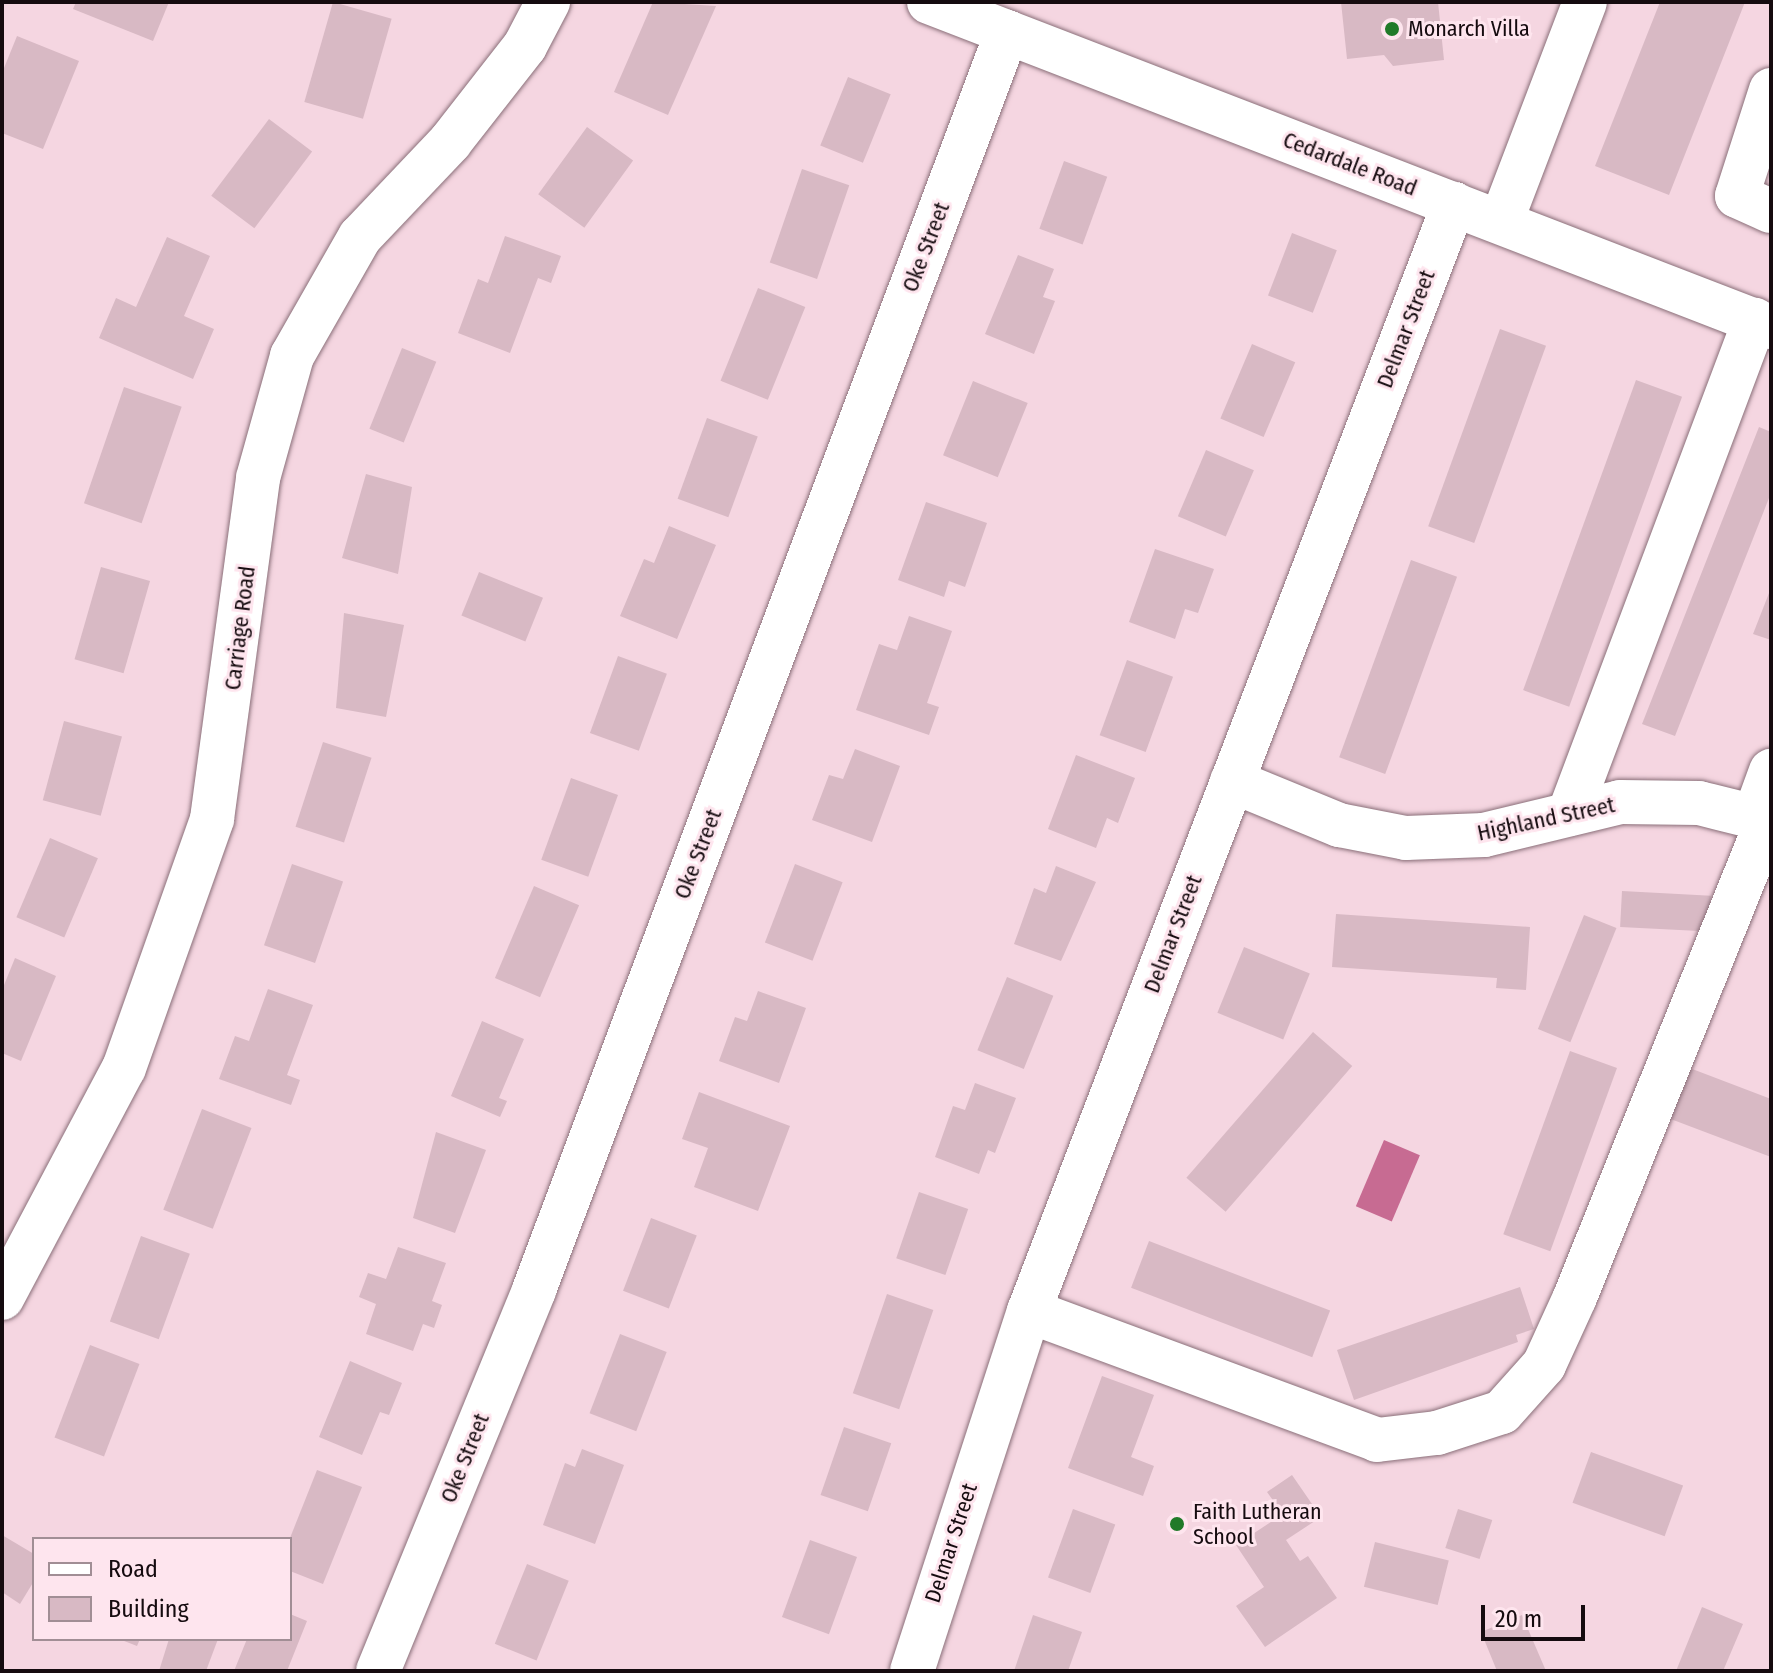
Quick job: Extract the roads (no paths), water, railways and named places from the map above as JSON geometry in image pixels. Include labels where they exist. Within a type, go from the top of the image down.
[{"type":"street","name":"Carriage Road","points":[[2,1298],[124,1068],[212,819],[258,478],[292,356],[360,237],[450,142],[525,46],[548,2]]},
{"type":"street","name":"Cedardale Road","points":[[929,2],[1763,324]]},
{"type":"street","points":[[1501,222],[1585,2]]},
{"type":"street","name":"Oke Street","points":[[378,1671],[540,1275],[1007,32]]},
{"type":"street","points":[[1771,90],[1737,196],[1771,211]]},
{"type":"street","name":"Delmar Street","points":[[912,1671],[1029,1311],[1454,204]]},
{"type":"street","points":[[1569,814],[1763,324]]},
{"type":"street","points":[[1029,1311],[1377,1440],[1437,1433],[1502,1412],[1544,1365],[1569,1311],[1765,818],[1771,771]]},
{"type":"street","name":"Highland Street","points":[[1232,781],[1339,825],[1406,838],[1484,835],[1620,802],[1683,803],[1765,818]]},
{"type":"place","name":"Monarch Villa","points":[[1392,29]]},
{"type":"place","name":"Faith Lutheran School","points":[[1177,1524]]}]
